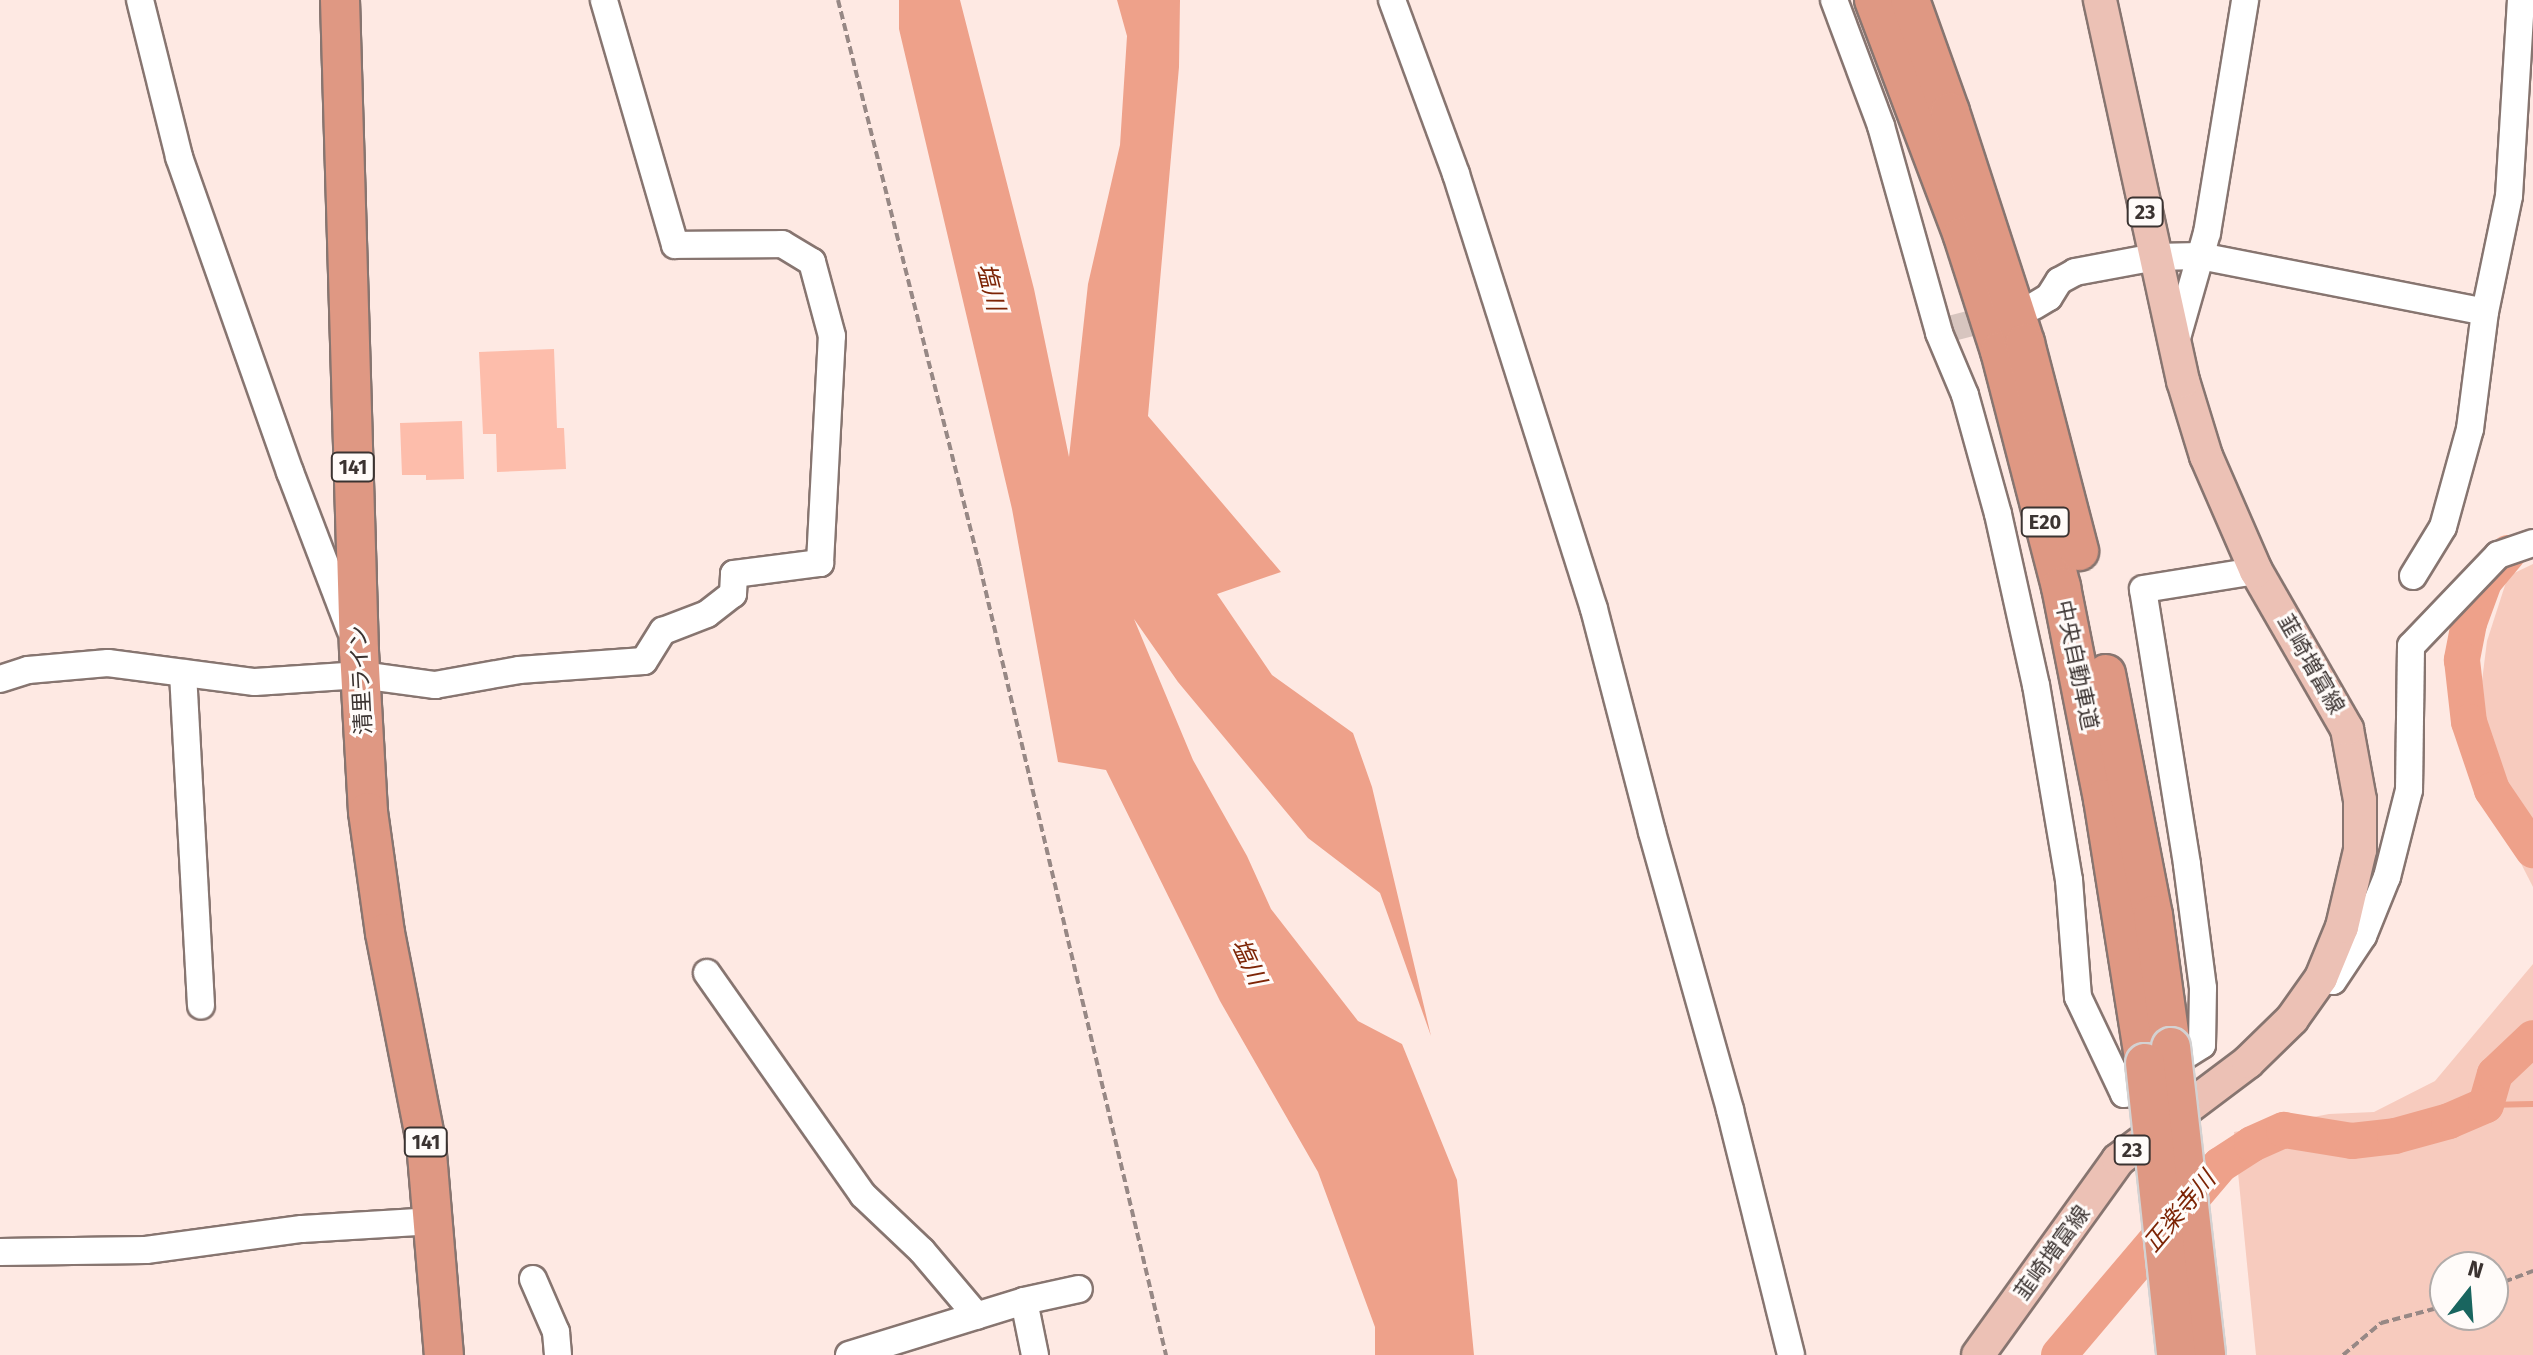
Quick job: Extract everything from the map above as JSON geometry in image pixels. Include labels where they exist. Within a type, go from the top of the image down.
[{"type":"highway","name":"清里ライン","points":[[340,0],[360,663],[370,828],[385,933],[424,1128],[444,1355]]},
{"type":"highway","name":"中央自動車道","points":[[1874,0],[1958,222],[2000,351],[2061,587],[2158,1055],[2206,1355]]},
{"type":"highway","name":"中央自動車道","points":[[1910,0],[1990,231],[2057,460],[2131,795],[2158,1055],[2176,1355]]},
{"type":"main road","name":"韮崎増富線","points":[[1978,1355],[2118,1160],[2248,1062],[2292,1019],[2321,978],[2342,927],[2360,850],[2360,800],[2347,729],[2256,571],[2206,456],[2183,381],[2177,338],[2155,257],[2100,0]]},
{"type":"street","points":[[140,0],[179,157],[360,663]]},
{"type":"street","points":[[0,679],[28,670],[108,663],[255,682],[360,663],[435,685],[519,670],[644,661],[663,631],[707,614],[733,594],[734,574],[820,563],[832,336],[812,262],[782,244],[675,245],[604,0]]},
{"type":"street","points":[[1392,0],[1456,174],[1594,609],[1652,832],[1730,1110],[1791,1355]]},
{"type":"street","points":[[1834,0],[1881,126],[1965,395],[1998,514],[2036,685],[2069,880],[2078,997],[2124,1094],[2202,1045],[2203,988],[2189,878],[2143,589],[2256,571]]},
{"type":"street","points":[[2177,338],[2207,233],[2245,0]]},
{"type":"street","points":[[2413,576],[2443,527],[2470,429],[2485,312],[2509,196],[2521,0]]},
{"type":"street","points":[[2034,306],[2049,297],[2059,281],[2075,272],[2155,257],[2200,256],[2485,312]]},
{"type":"street","points":[[2321,978],[2333,981],[2363,936],[2387,877],[2409,790],[2411,646],[2498,555],[2533,543]]},
{"type":"street","points":[[183,673],[201,1006]]},
{"type":"street","points":[[707,973],[863,1195],[922,1251],[977,1316]]},
{"type":"street","points":[[0,1252],[146,1250],[302,1229],[434,1221]]},
{"type":"street","points":[[533,1279],[556,1332],[558,1355]]},
{"type":"street","points":[[849,1355],[1024,1301],[1079,1289]]},
{"type":"street","points":[[1024,1301],[1035,1355]]},
{"type":"path","points":[[838,0],[983,582],[1166,1355]]},
{"type":"path","points":[[2509,1280],[2533,1271]]},
{"type":"path","points":[[2343,1355],[2381,1323],[2429,1310]]},
{"type":"shaded area","points":[[2533,564],[2533,887],[2507,836],[2483,723],[2482,681],[2487,641],[2508,576]]},
{"type":"shaded area","points":[[2533,964],[2533,1355],[2256,1355],[2234,1132],[2329,1114],[2374,1112],[2435,1081]]},
{"type":"water","name":"塩川","points":[[899,0],[960,0],[1034,289],[1069,457],[1088,284],[1120,145],[1127,36],[1117,0],[1180,0],[1179,67],[1148,416],[1281,572],[1217,594],[1272,675],[1353,733],[1372,787],[1431,1036],[1380,893],[1308,838],[1178,682],[1134,619],[1193,760],[1247,856],[1271,909],[1358,1021],[1402,1044],[1457,1180],[1474,1355],[1375,1355],[1375,1327],[1318,1172],[1220,1001],[1106,770],[1058,762],[1012,509],[899,29]]},
{"type":"building","points":[[554,349],[557,428],[564,428],[566,469],[497,472],[496,434],[483,434],[479,352]]},
{"type":"building","points":[[462,421],[464,479],[426,480],[426,475],[402,475],[400,423]]},
{"type":"waterway","name":"正楽寺川","points":[[2508,553],[2484,582],[2469,623],[2462,660],[2469,722],[2492,790],[2533,850]]},
{"type":"waterway","name":"正楽寺川","points":[[2059,1355],[2220,1165],[2252,1144],[2284,1130],[2352,1141],[2395,1136],[2449,1121],[2486,1105],[2495,1074],[2533,1038]]},
{"type":"waterway","points":[[2486,1105],[2533,1104]]},
{"type":"tunnel","points":[[1949,329],[2003,315]]}]
